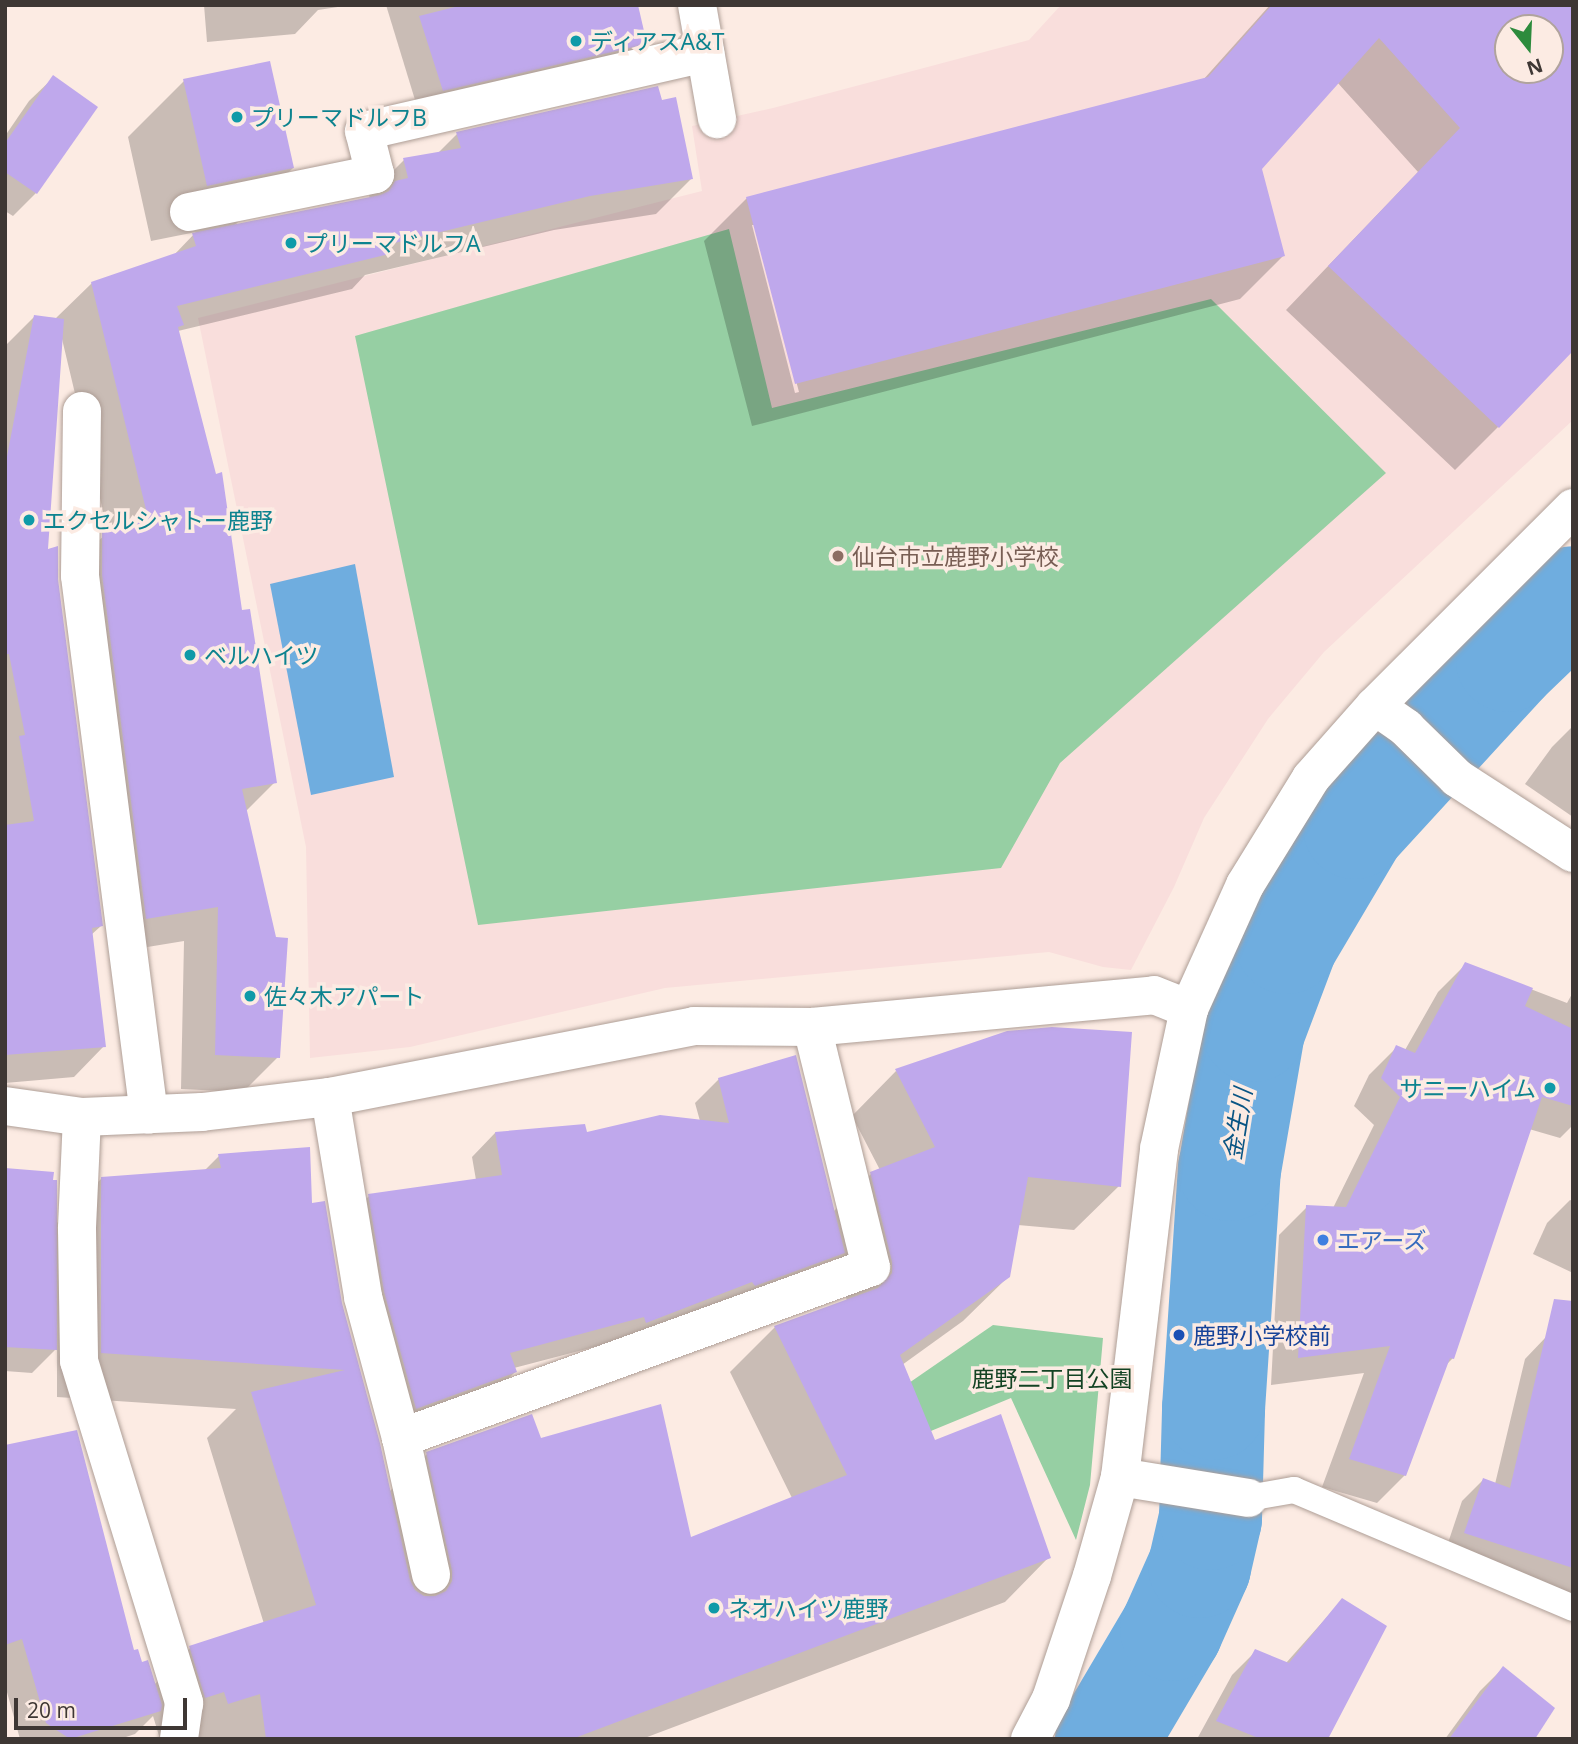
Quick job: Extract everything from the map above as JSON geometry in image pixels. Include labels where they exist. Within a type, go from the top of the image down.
[{"type":"street","points":[[697,5],[718,119]]},
{"type":"street","points":[[189,212],[375,174],[364,131],[705,53]]},
{"type":"street","points":[[82,411],[80,576],[149,1115]]},
{"type":"street","points":[[1030,1739],[1051,1699],[1093,1576],[1120,1477],[1159,1149],[1189,1009],[1245,885],[1311,778],[1375,706],[1573,508]]},
{"type":"street","points":[[1375,706],[1406,728],[1457,778],[1573,853]]},
{"type":"street","points":[[5,1105],[82,1117],[202,1112],[330,1097],[694,1026],[811,1027],[1154,995],[1189,1009]]},
{"type":"street","points":[[401,1438],[871,1267],[811,1027]]},
{"type":"street","points":[[330,1097],[363,1297],[401,1438],[431,1575]]},
{"type":"street","points":[[82,1117],[77,1228],[79,1361],[184,1703],[178,1739]]},
{"type":"street","points":[[1120,1477],[1248,1498]]},
{"type":"lane","points":[[1248,1498],[1294,1490],[1573,1608]]},
{"type":"shaded area","name":"仙台市立鹿野小学校","points":[[1061,5],[1573,5],[1573,420],[1324,652],[1268,719],[1204,818],[1174,887],[1131,970],[1103,967],[1049,952],[665,988],[410,1047],[310,1058],[306,847],[198,318],[702,191],[692,126],[773,108],[1029,40]]},
{"type":"green space","points":[[729,229],[772,408],[1211,299],[1386,473],[1060,763],[1001,868],[478,925],[355,336]]},
{"type":"green space","name":"鹿野二丁目公園","points":[[993,1325],[1103,1338],[1090,1485],[1076,1540],[1011,1398],[892,1447],[877,1405]]},
{"type":"water","points":[[355,564],[394,777],[311,795],[270,584]]},
{"type":"building","points":[[463,5],[638,5],[647,44],[443,91],[419,16]]},
{"type":"building","points":[[1272,5],[1573,5],[1573,351],[1499,428],[1328,266],[1460,128],[1379,38],[1262,169],[1285,256],[795,384],[746,197],[1208,77]]},
{"type":"building","name":"プリーマドルフB","points":[[270,61],[294,168],[207,186],[183,79]]},
{"type":"building","points":[[53,75],[98,107],[37,194],[5,172],[5,143]]},
{"type":"building","points":[[658,86],[662,100],[676,97],[693,179],[590,196],[386,245],[389,254],[177,306],[184,325],[178,327],[216,474],[222,472],[242,610],[250,609],[277,783],[242,789],[276,937],[288,938],[280,1058],[215,1055],[218,907],[146,919],[102,575],[102,532],[148,518],[91,282],[196,246],[192,233],[380,195],[389,191],[395,181],[408,178],[403,158],[461,148],[456,132]]},
{"type":"building","points":[[34,315],[64,319],[48,549],[58,546],[58,579],[103,926],[92,928],[106,1047],[5,1055],[5,825],[34,821],[19,736],[25,735],[9,654],[5,654],[5,467]]},
{"type":"building","points":[[1465,962],[1533,988],[1525,1006],[1573,1029],[1573,1106],[1542,1097],[1454,1359],[1450,1358],[1406,1476],[1349,1459],[1390,1346],[1298,1358],[1306,1205],[1346,1207],[1400,1097],[1381,1078],[1396,1045],[1415,1053]]},
{"type":"building","points":[[1052,1027],[1132,1032],[1121,1187],[1028,1177],[1010,1277],[900,1355],[935,1440],[1001,1414],[1051,1558],[572,1739],[266,1739],[260,1694],[228,1704],[224,1692],[205,1698],[189,1646],[316,1605],[251,1392],[345,1370],[101,1353],[101,1177],[221,1168],[218,1154],[310,1147],[312,1203],[325,1201],[342,1303],[380,1443],[410,1580],[415,1590],[424,1596],[435,1596],[446,1591],[452,1581],[452,1571],[426,1452],[532,1414],[541,1438],[661,1404],[691,1537],[847,1475],[774,1326],[878,1288],[892,1273],[892,1262],[870,1172],[935,1147],[895,1069],[1007,1031]]},
{"type":"building","points":[[796,1055],[845,1253],[755,1286],[752,1282],[646,1323],[644,1317],[510,1353],[517,1372],[416,1409],[384,1292],[368,1194],[502,1175],[495,1132],[585,1124],[587,1132],[660,1115],[729,1123],[718,1078]]},
{"type":"building","points":[[5,1168],[54,1172],[53,1180],[57,1180],[57,1350],[5,1347]]},
{"type":"building","points":[[1554,1299],[1573,1301],[1573,1568],[1464,1533],[1483,1478],[1510,1488]]},
{"type":"building","points":[[77,1430],[134,1650],[138,1649],[142,1662],[148,1660],[162,1705],[161,1711],[70,1739],[46,1723],[22,1639],[5,1645],[5,1445]]},
{"type":"building","points":[[1342,1598],[1387,1626],[1328,1739],[1261,1739],[1216,1721],[1255,1649],[1289,1663]]},
{"type":"building","points":[[1503,1666],[1555,1708],[1535,1739],[1449,1739]]},
{"type":"waterway","name":"金生川","points":[[1106,1739],[1171,1629],[1199,1566],[1210,1518],[1213,1408],[1229,1169],[1253,1030],[1286,942],[1354,827],[1507,660],[1573,597]]},
{"type":"place","name":"ディアスA&T","points":[[576,41]]},
{"type":"place","name":"プリーマドルフB","points":[[237,117]]},
{"type":"place","name":"プリーマドルフA","points":[[291,243]]},
{"type":"place","name":"エクセルシャトー鹿野","points":[[29,520]]},
{"type":"place","name":"仙台市立鹿野小学校","points":[[838,556]]},
{"type":"place","name":"ベルハイツ","points":[[190,655]]},
{"type":"place","name":"佐々木アパート","points":[[250,996]]},
{"type":"place","name":"サニーハイム","points":[[1550,1088]]},
{"type":"place","name":"エアーズ","points":[[1323,1240]]},
{"type":"place","name":"鹿野小学校前","points":[[1179,1335]]},
{"type":"place","name":"ネオハイツ鹿野","points":[[714,1608]]}]
